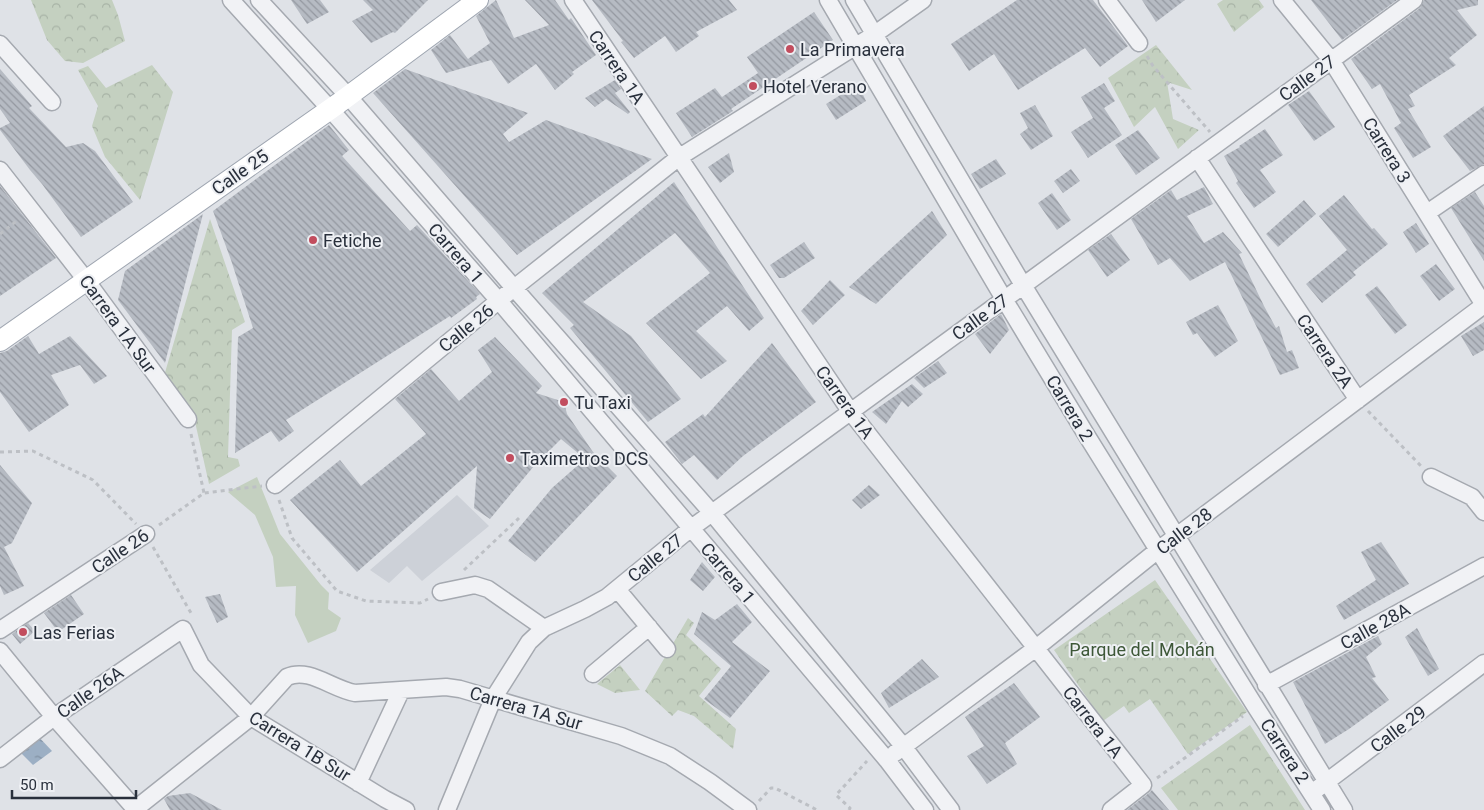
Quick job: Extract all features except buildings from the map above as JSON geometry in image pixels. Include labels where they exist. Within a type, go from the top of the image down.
[{"type":"main road","name":"Calle 25","points":[[0,341],[330,109],[478,0]]},
{"type":"street","name":"Carrera 1","points":[[231,0],[330,109],[499,302],[882,755],[924,810]]},
{"type":"street","name":"Carrera 1","points":[[259,0],[348,96],[712,513],[903,746],[951,810]]},
{"type":"street","name":"Carrera 1A","points":[[573,0],[850,412],[1143,785]]},
{"type":"street","name":"Carrera 2","points":[[828,0],[1004,300],[1255,706],[1322,810]]},
{"type":"street","name":"Carrera 2","points":[[854,0],[1023,286],[1344,810]]},
{"type":"street","name":"Calle 26","points":[[275,485],[514,288],[678,158],[875,34],[923,0]]},
{"type":"street","points":[[1107,0],[1139,43]]},
{"type":"street","name":"Carrera 3","points":[[1282,0],[1331,60],[1484,305]]},
{"type":"street","name":"Calle 27","points":[[544,628],[607,597],[690,529],[1414,0]]},
{"type":"street","points":[[0,44],[52,102]]},
{"type":"street","name":"Carrera 2A","points":[[1197,158],[1358,400]]},
{"type":"street","name":"Carrera 1A Sur","points":[[0,170],[86,280],[188,419]]},
{"type":"street","points":[[1427,213],[1484,174]]},
{"type":"street","name":"Calle 28","points":[[882,755],[903,746],[1036,648],[1176,536],[1484,305]]},
{"type":"street","points":[[1087,436],[1106,422]]},
{"type":"street","points":[[1431,477],[1472,497],[1484,512]]},
{"type":"street","name":"Calle 26","points":[[0,630],[146,534]]},
{"type":"street","name":"Calle 28A","points":[[1266,685],[1484,566]]},
{"type":"street","points":[[441,592],[475,585],[488,589],[544,628],[529,642],[493,699],[447,810]]},
{"type":"street","points":[[617,589],[667,649]]},
{"type":"street","points":[[593,674],[649,627]]},
{"type":"street","name":"Calle 26A","points":[[0,759],[54,717],[182,629]]},
{"type":"street","name":"Carrera 1B Sur","points":[[182,629],[201,665],[251,717],[406,810]]},
{"type":"street","points":[[0,651],[54,717],[135,810],[251,717]]},
{"type":"street","name":"Calle 29","points":[[1311,792],[1326,783],[1484,664]]},
{"type":"street","name":"Carrera 1A Sur","points":[[251,717],[287,677],[294,674],[303,674],[355,693],[446,687],[475,693],[621,736],[670,756],[710,782],[753,806]]},
{"type":"street","points":[[358,782],[401,691]]},
{"type":"street","points":[[1111,810],[1143,785]]},
{"type":"path","points":[[1139,43],[1153,66],[1219,142]]},
{"type":"path","points":[[0,234],[32,210]]},
{"type":"path","name":"Carrera 2A","points":[[1358,400],[1431,477]]},
{"type":"path","points":[[188,419],[204,493]]},
{"type":"path","points":[[0,452],[33,451],[93,480],[146,534],[191,613],[182,629]]},
{"type":"path","points":[[275,485],[292,538],[338,591],[366,601],[420,604],[441,592]]},
{"type":"path","name":"Calle 26","points":[[146,534],[204,493],[275,485]]},
{"type":"path","points":[[462,572],[519,518]]},
{"type":"path","points":[[1143,785],[1153,781],[1255,706]]},
{"type":"path","points":[[849,810],[850,808],[836,795],[882,755]]},
{"type":"path","points":[[753,806],[771,788],[775,788],[817,810]]},
{"type":"shaded area","points":[[457,495],[489,526],[422,581],[407,566],[389,583],[370,570]]},
{"type":"green space","points":[[31,0],[112,0],[125,41],[83,63],[65,61],[47,40]]},
{"type":"green space","points":[[1223,0],[1259,0],[1264,7],[1234,32],[1217,4]]},
{"type":"green space","points":[[1156,45],[1192,90],[1167,82],[1173,119],[1199,130],[1178,149],[1155,107],[1134,127],[1108,78]]},
{"type":"green space","points":[[152,65],[173,92],[140,200],[105,157],[92,126],[98,106],[78,70],[88,66],[106,88]]},
{"type":"green space","points":[[210,219],[245,322],[232,330],[228,457],[238,459],[240,466],[209,484],[193,413],[164,376]]},
{"type":"green space","points":[[257,477],[280,534],[329,593],[328,609],[341,618],[336,631],[308,643],[295,615],[296,586],[276,587],[273,557],[255,515],[228,492]]},
{"type":"green space","name":"Parque del Mohán","points":[[1155,580],[1247,712],[1188,754],[1150,699],[1129,713],[1124,706],[1103,721],[1054,650]]},
{"type":"green space","points":[[688,618],[694,623],[686,635],[721,669],[699,696],[736,729],[733,749],[694,716],[678,710],[672,716],[645,691]]},
{"type":"green space","points":[[620,665],[640,690],[615,693],[597,684]]},
{"type":"green space","points":[[1250,725],[1305,810],[1178,810],[1161,788]]},
{"type":"water","points":[[36,734],[52,751],[33,765],[19,751]]},
{"type":"place","name":"La Primavera","points":[[790,49]]},
{"type":"place","name":"Hotel Verano","points":[[753,86]]},
{"type":"place","name":"Fetiche","points":[[313,240]]},
{"type":"place","name":"Tu Taxi","points":[[564,402]]},
{"type":"place","name":"Taximetros DCS","points":[[510,458]]},
{"type":"place","name":"Las Ferias","points":[[23,632]]}]
